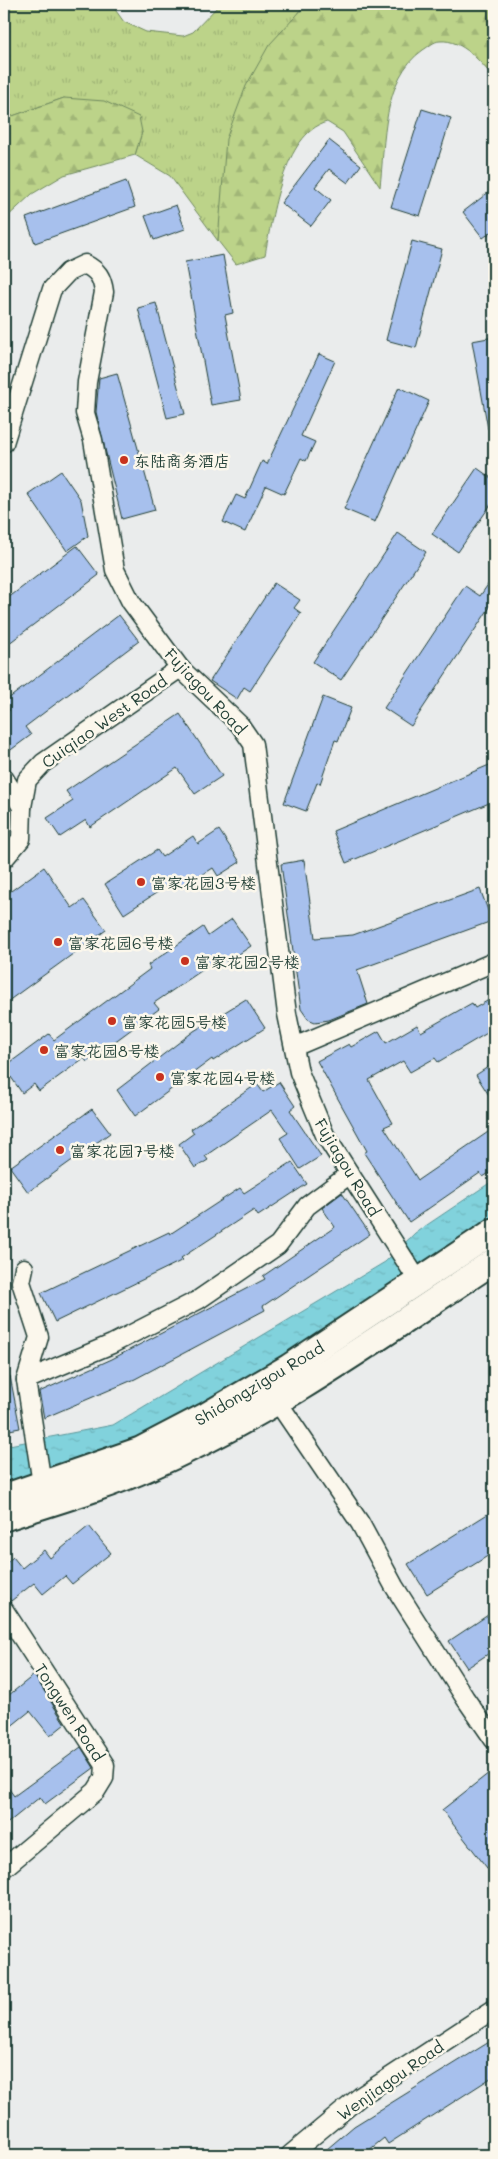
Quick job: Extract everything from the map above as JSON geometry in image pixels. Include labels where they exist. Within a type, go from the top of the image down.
[{"type":"main road","name":"Shidongzigou Road","points":[[4,1497],[41,1480],[140,1450],[207,1415],[289,1367],[417,1280],[494,1231]]},
{"type":"main road","name":"Shidongzigou Road","points":[[4,1518],[92,1490],[151,1467],[277,1401],[301,1388],[494,1261]]},
{"type":"street","name":"Fujiagou Road","points":[[4,443],[52,289],[68,272],[84,264],[96,270],[102,280],[104,292],[87,382],[85,413],[93,440],[115,570],[131,602],[180,668],[240,724],[253,744],[287,1014],[299,1072],[325,1135],[417,1280]]},
{"type":"street","name":"Cuiqiao West Road","points":[[4,859],[21,839],[22,807],[27,780],[43,763],[180,668]]},
{"type":"street","points":[[4,778],[22,807]]},
{"type":"street","points":[[294,1047],[494,962]]},
{"type":"street","points":[[26,1380],[112,1344],[198,1300],[278,1245],[307,1206],[350,1174]]},
{"type":"street","points":[[24,1268],[21,1282],[39,1337],[26,1380],[41,1480]]},
{"type":"street","points":[[277,1401],[360,1523],[394,1586],[494,1740]]},
{"type":"street","name":"Tongwen Road","points":[[4,1610],[104,1765],[104,1778],[96,1791],[4,1868]]},
{"type":"street","name":"Wenjiagou Road","points":[[290,2155],[361,2096],[494,2009]]},
{"type":"green space","points":[[4,4],[111,4],[124,22],[146,32],[183,36],[193,32],[220,4],[307,4],[301,8],[223,193],[218,241],[170,176],[135,155],[142,132],[64,98],[4,119]]},
{"type":"green space","points":[[307,4],[494,4],[494,78],[471,53],[448,41],[433,43],[410,62],[400,77],[388,113],[380,187],[343,132],[327,122],[312,129],[300,142],[282,178],[265,255],[236,264],[218,241],[226,139],[246,86],[269,45]]},
{"type":"green space","points":[[64,98],[104,101],[139,117],[142,132],[135,155],[64,175],[32,194],[4,220],[4,119]]},
{"type":"water","points":[[494,1180],[494,1224],[270,1365],[138,1441],[20,1481],[4,1483],[4,1446],[113,1425],[385,1262],[415,1233]]},
{"type":"building","points":[[422,109],[451,118],[420,216],[391,207]]},
{"type":"building","points":[[329,140],[361,165],[348,183],[329,169],[315,187],[331,200],[311,226],[281,203]]},
{"type":"building","points":[[126,181],[135,207],[35,243],[26,218]]},
{"type":"building","points":[[494,188],[494,230],[483,238],[463,212]]},
{"type":"building","points":[[176,205],[185,229],[154,240],[145,216]]},
{"type":"building","points":[[412,241],[442,249],[416,348],[386,340]]},
{"type":"building","points":[[223,255],[233,313],[225,315],[241,400],[211,405],[185,262]]},
{"type":"building","points":[[156,303],[185,414],[167,418],[138,308]]},
{"type":"building","points":[[494,337],[494,428],[488,429],[472,341]]},
{"type":"building","points":[[319,354],[335,361],[301,436],[315,442],[306,461],[301,458],[284,494],[266,486],[245,532],[223,522],[236,495],[245,499],[262,461],[267,464]]},
{"type":"building","name":"东陆商务酒店","points":[[117,373],[155,510],[122,519],[96,412],[99,378]]},
{"type":"building","points":[[399,387],[429,401],[375,522],[344,509]]},
{"type":"building","points":[[477,468],[494,480],[494,500],[458,552],[432,534]]},
{"type":"building","points":[[61,471],[81,500],[88,536],[67,551],[28,494]]},
{"type":"building","points":[[398,533],[426,552],[341,680],[313,662]]},
{"type":"building","points":[[77,546],[99,575],[4,647],[4,601]]},
{"type":"building","points":[[494,576],[494,601],[411,726],[384,708],[465,586],[480,596]]},
{"type":"building","points":[[274,583],[300,600],[294,608],[301,613],[250,691],[244,687],[237,699],[210,681]]},
{"type":"building","points":[[119,615],[139,641],[25,727],[31,735],[4,755],[4,715],[10,710],[4,702]]},
{"type":"building","points":[[323,697],[351,708],[338,741],[335,740],[320,784],[317,783],[306,811],[284,803]]},
{"type":"building","points":[[180,714],[222,776],[195,794],[177,768],[90,827],[86,820],[60,837],[47,818],[73,801],[66,791]]},
{"type":"building","points":[[494,763],[494,801],[346,863],[333,831]]},
{"type":"building","points":[[219,830],[240,862],[218,876],[213,868],[182,888],[176,880],[124,914],[105,884],[157,850],[162,857],[193,836],[198,844]]},
{"type":"building","points":[[304,860],[315,938],[353,935],[480,889],[492,921],[357,970],[368,1004],[329,1020],[315,1022],[308,1019],[301,1009],[281,864]]},
{"type":"building","points":[[44,867],[72,908],[84,900],[106,930],[4,1004],[4,896]]},
{"type":"building","points":[[232,919],[251,946],[227,962],[223,956],[154,1003],[159,1009],[87,1062],[84,1058],[39,1091],[34,1084],[22,1093],[4,1067],[49,1034],[54,1040],[150,969],[148,965],[203,927],[208,936]]},
{"type":"building","points":[[494,997],[494,1029],[438,1062],[435,1058],[410,1072],[403,1061],[369,1080],[393,1123],[384,1127],[418,1180],[494,1128],[494,1170],[483,1177],[480,1173],[409,1222],[364,1153],[367,1151],[317,1061],[349,1044],[351,1047],[379,1031],[386,1043],[417,1025],[421,1032],[472,1003],[475,1008]]},
{"type":"building","points":[[246,999],[265,1028],[213,1061],[212,1059],[135,1116],[117,1090],[194,1031]]},
{"type":"building","points":[[494,1063],[494,1103],[476,1075]]},
{"type":"building","points":[[279,1082],[295,1106],[290,1110],[321,1156],[300,1169],[280,1138],[288,1133],[272,1110],[205,1156],[208,1160],[195,1168],[179,1144],[194,1133],[191,1129],[257,1084],[263,1092]]},
{"type":"building","name":"富家花园7号楼","points":[[92,1109],[110,1133],[28,1192],[10,1167]]},
{"type":"building","points":[[292,1162],[307,1184],[258,1216],[254,1210],[181,1258],[183,1260],[55,1322],[41,1293],[169,1232],[170,1234],[240,1188],[244,1193]]},
{"type":"building","points":[[342,1193],[370,1234],[263,1306],[265,1310],[135,1379],[44,1418],[39,1392],[112,1359],[265,1279],[263,1276],[335,1227],[322,1208]]},
{"type":"building","points":[[10,1376],[20,1428],[4,1431],[4,1377]]},
{"type":"building","points":[[494,1510],[494,1552],[427,1594],[408,1564]]},
{"type":"building","points":[[89,1526],[111,1553],[72,1584],[65,1576],[43,1594],[34,1583],[11,1601],[4,1591],[4,1565],[13,1557],[22,1568],[44,1550],[50,1558]]},
{"type":"building","points":[[494,1611],[494,1650],[467,1668],[449,1641]]},
{"type":"building","points":[[34,1675],[65,1724],[50,1736],[30,1711],[4,1732],[4,1699]]},
{"type":"building","points":[[81,1747],[94,1768],[45,1804],[40,1797],[4,1826],[4,1782],[14,1796]]},
{"type":"building","points":[[494,1769],[494,1877],[442,1810]]},
{"type":"building","points":[[494,2039],[494,2076],[388,2144],[384,2138],[363,2155],[320,2155],[354,2126]]},
{"type":"place","name":"东陆商务酒店","points":[[124,460]]},
{"type":"place","name":"富家花园3号楼","points":[[141,882]]},
{"type":"place","name":"富家花园6号楼","points":[[58,942]]},
{"type":"place","name":"富家花园2号楼","points":[[185,961]]},
{"type":"place","name":"富家花园5号楼","points":[[112,1021]]},
{"type":"place","name":"富家花园8号楼","points":[[44,1050]]},
{"type":"place","name":"富家花园4号楼","points":[[160,1077]]},
{"type":"place","name":"富家花园7号楼","points":[[60,1150]]}]
